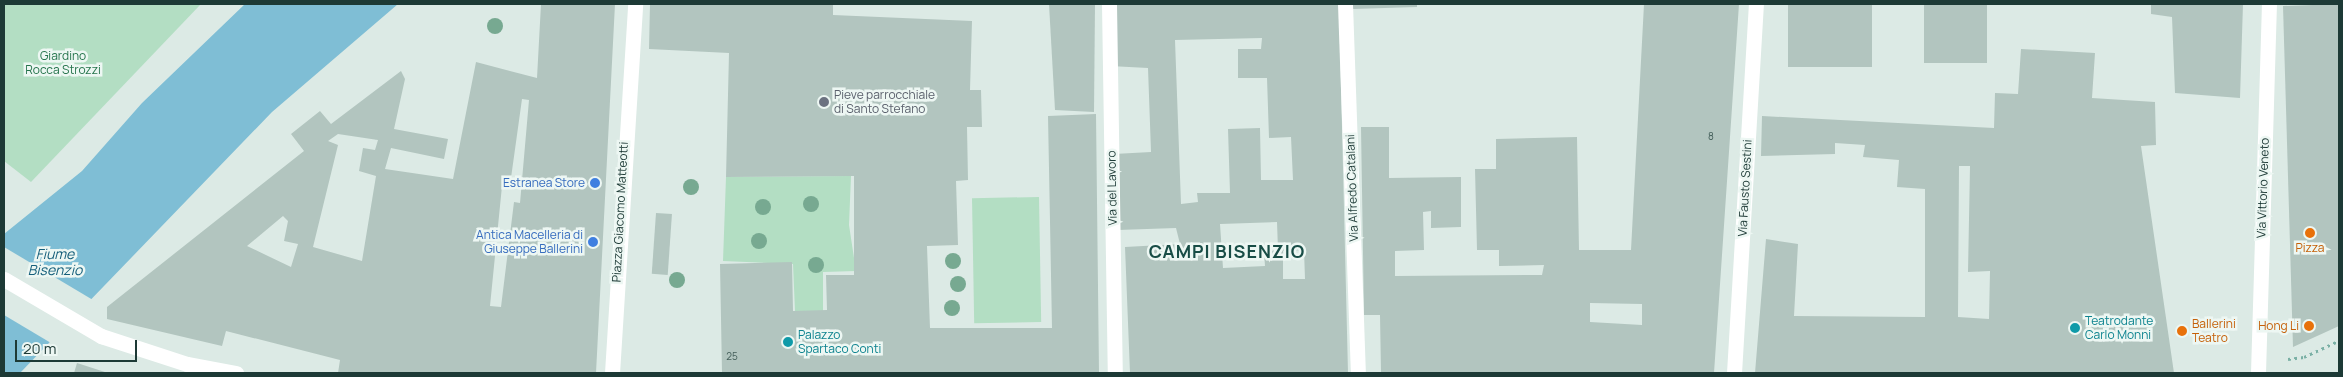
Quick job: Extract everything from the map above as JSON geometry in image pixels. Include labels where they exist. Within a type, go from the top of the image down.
[{"type":"street","name":"Piazza Giacomo Matteotti","points":[[612,373],[629,51],[634,4]]},
{"type":"street","name":"Via del Lavoro","points":[[1109,4],[1115,373]]},
{"type":"street","name":"Via Alfredo Catalani","points":[[1345,4],[1358,373]]},
{"type":"street","name":"Via Fausto Sestini","points":[[1734,373],[1756,4]]},
{"type":"street","name":"Via Vittorio Veneto","points":[[2258,368],[2269,4]]},
{"type":"street","points":[[4,279],[101,336],[188,364],[236,373]]},
{"type":"path","points":[[2258,368],[2304,357],[2339,341]]},
{"type":"green space","name":"Giardino Rocca Strozzi","points":[[4,4],[201,4],[31,182],[4,161]]},
{"type":"green space","points":[[851,176],[849,225],[856,271],[823,272],[823,311],[795,311],[793,264],[723,261],[726,177]]},
{"type":"green space","points":[[1039,197],[1041,322],[974,323],[972,198]]},
{"type":"water","name":"Fiume Bisenzio","points":[[245,4],[398,4],[272,112],[20,373],[4,373],[4,234],[82,171],[142,103]]},
{"type":"pier","points":[[4,247],[93,300],[51,343],[4,315]]},
{"type":"building","points":[[541,4],[615,4],[596,373],[338,373],[340,360],[226,331],[222,346],[107,319],[107,307],[304,151],[291,134],[320,111],[331,124],[401,71],[405,79],[394,129],[448,139],[444,159],[391,148],[385,169],[453,179],[476,62],[537,78]],"holes":[[[522,99],[529,100],[520,203],[514,202],[501,307],[490,306],[503,176],[511,178]],[[338,134],[378,140],[375,150],[363,148],[359,171],[376,176],[362,261],[313,247],[338,145],[328,141]],[[283,216],[288,221],[284,241],[298,244],[291,267],[247,246]]]},
{"type":"building","points":[[650,4],[833,4],[833,15],[972,21],[970,90],[981,90],[982,127],[967,127],[968,180],[956,181],[958,245],[927,246],[930,328],[1052,328],[1048,116],[1096,114],[1099,373],[722,373],[720,264],[792,262],[793,311],[827,310],[826,275],[854,275],[854,176],[726,177],[729,53],[649,49]]},
{"type":"building","points":[[1049,4],[1095,4],[1094,112],[1055,110]]},
{"type":"building","points":[[1110,4],[1339,4],[1348,373],[1130,373],[1125,247],[1180,244],[1176,228],[1118,230],[1114,154],[1151,152],[1148,68],[1110,66]],"holes":[[[1262,38],[1261,49],[1238,49],[1238,78],[1267,78],[1269,138],[1291,137],[1293,180],[1261,180],[1260,128],[1228,129],[1230,193],[1197,193],[1198,202],[1181,204],[1175,40]],[[1277,222],[1278,250],[1264,252],[1265,266],[1223,268],[1220,224]],[[1304,250],[1305,279],[1283,279],[1283,251]]]},
{"type":"building","points":[[1353,4],[1417,4],[1417,7],[1353,9]]},
{"type":"building","points":[[1644,4],[1739,4],[1714,373],[1381,373],[1380,315],[1364,315],[1361,127],[1389,127],[1389,178],[1461,177],[1461,227],[1431,228],[1431,211],[1423,212],[1424,250],[1395,251],[1395,276],[1542,275],[1544,265],[1499,266],[1499,250],[1477,250],[1475,169],[1496,169],[1496,139],[1577,137],[1579,250],[1631,250]],"holes":[[[1590,303],[1642,304],[1642,325],[1590,322]]]},
{"type":"building","points":[[1788,4],[1872,4],[1872,67],[1788,67]]},
{"type":"building","points":[[1924,4],[1987,4],[1987,63],[1924,63]]},
{"type":"building","points":[[2151,4],[2243,4],[2240,98],[2175,93],[2172,17],[2151,14]]},
{"type":"building","points":[[2339,4],[2339,326],[2293,347],[2283,6]]},
{"type":"building","points":[[2021,49],[2095,53],[2092,98],[2155,102],[2156,145],[2141,146],[2174,373],[1755,373],[1766,239],[1798,244],[1794,316],[1925,317],[1925,189],[1897,187],[1899,160],[1863,157],[1865,145],[1835,143],[1835,154],[1761,156],[1762,116],[1994,128],[1995,93],[2018,94]],"holes":[[[1959,166],[1970,166],[1968,272],[1990,271],[1989,319],[1958,317]]]},
{"type":"building","points":[[656,213],[672,214],[668,275],[652,274]]},
{"type":"building","points":[[77,363],[108,373],[74,373]]},
{"type":"place","name":"Pieve parrocchiale di Santo Stefano","points":[[824,102]]},
{"type":"place","name":"Estranea Store","points":[[595,183]]},
{"type":"place","name":"Pizza","points":[[2310,233]]},
{"type":"place","name":"Antica Macelleria di Giuseppe Ballerini","points":[[593,242]]},
{"type":"place","name":"Hong Li","points":[[2309,326]]},
{"type":"place","name":"Teatrodante Carlo Monni","points":[[2075,328]]},
{"type":"place","name":"Ballerini Teatro","points":[[2182,331]]},
{"type":"place","name":"Palazzo Spartaco Conti","points":[[788,342]]},
{"type":"district","name":"CAMPI BISENZIO","points":[[1227,251]]}]
